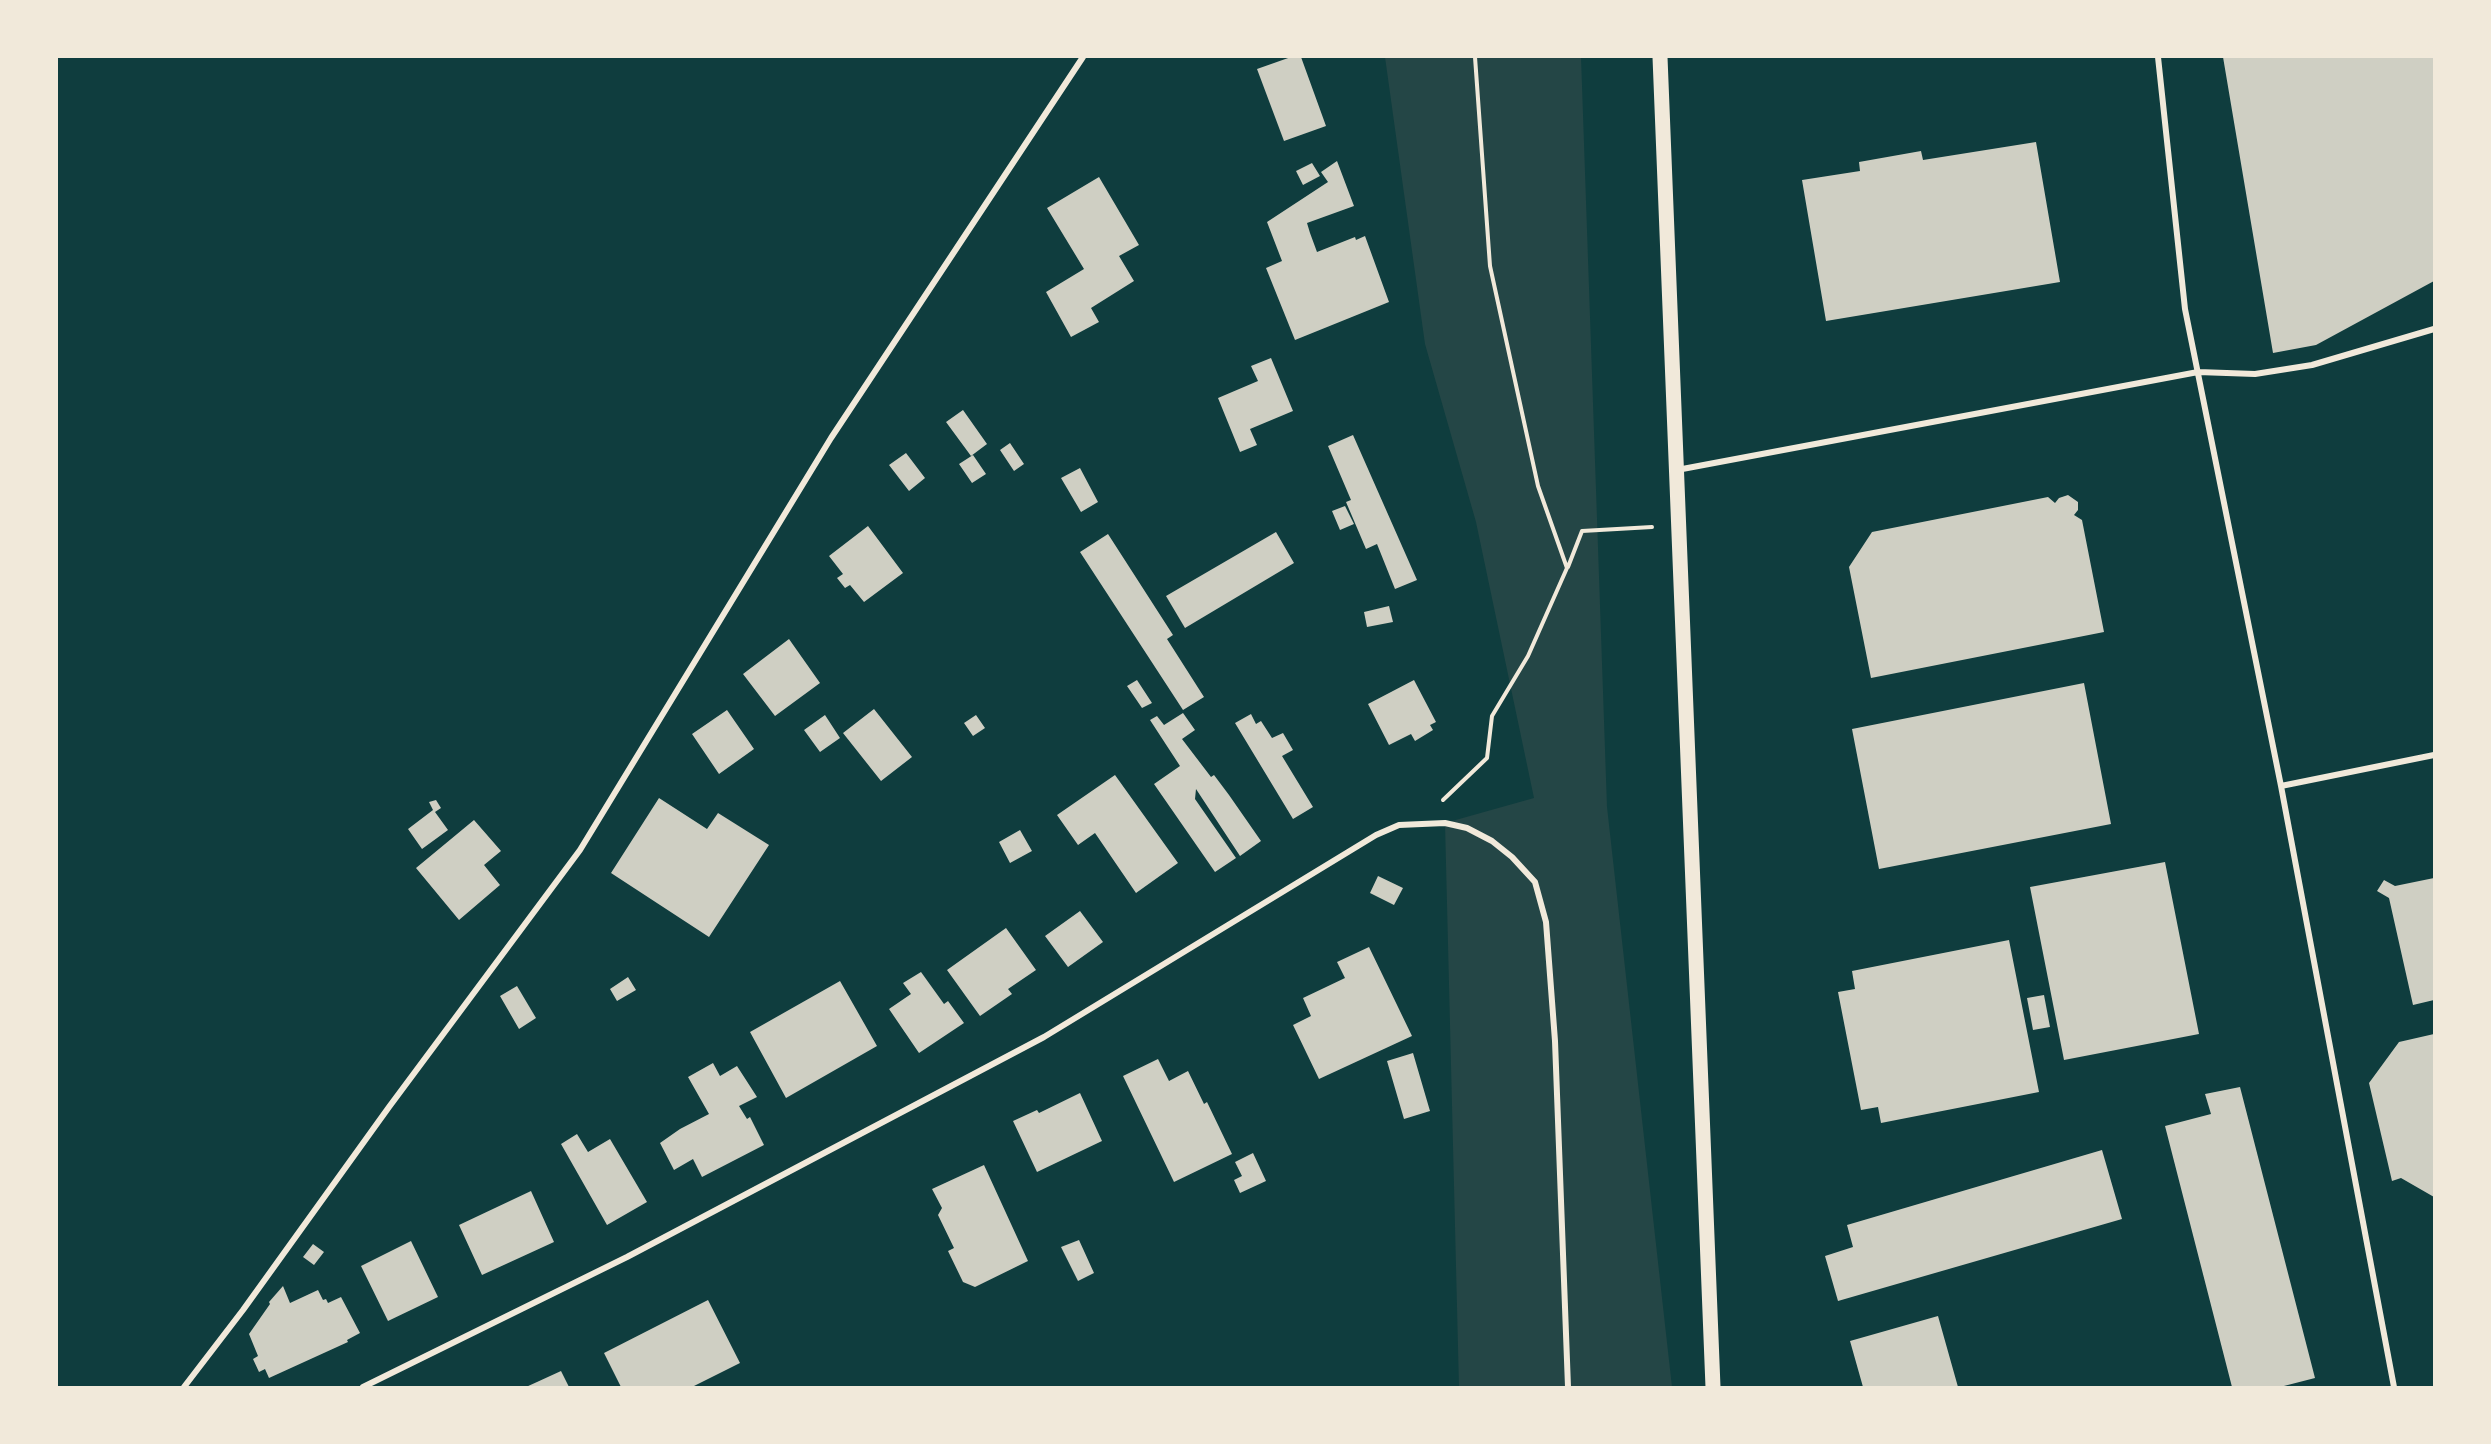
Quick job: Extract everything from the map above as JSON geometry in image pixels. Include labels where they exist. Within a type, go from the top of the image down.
[{"type":"main road","points":[[1660,57],[1713,1387]]},
{"type":"street","points":[[184,1387],[580,850],[831,438],[1083,57]]},
{"type":"street","points":[[2158,57],[2185,309],[2281,786],[2394,1387]]},
{"type":"street","points":[[1677,470],[2198,372],[2255,374],[2312,364],[2434,329]]},
{"type":"street","points":[[2281,786],[2434,755]]},
{"type":"street","points":[[363,1387],[627,1257],[1044,1037],[1376,835],[1399,825],[1419,823],[1445,823],[1467,828],[1492,841],[1512,857],[1535,882],[1546,922],[1555,1041],[1568,1387]]},
{"type":"path","points":[[1475,57],[1490,266],[1538,486],[1567,568]]},
{"type":"path","points":[[1419,823],[1487,758],[1492,716],[1528,656],[1582,531],[1679,525]]},
{"type":"shaded area","points":[[1385,57],[1581,57],[1607,807],[1672,1387],[1459,1387],[1445,823],[1534,798],[1476,522],[1425,344]]},
{"type":"building","points":[[1291,57],[1301,57],[1326,126],[1284,141],[1257,69]]},
{"type":"building","points":[[2223,57],[2434,57],[2434,281],[2316,345],[2273,353]]},
{"type":"building","points":[[2036,142],[2060,282],[1826,321],[1802,180],[1860,171],[1859,162],[1921,151],[1923,160]]},
{"type":"building","points":[[1337,161],[1354,206],[1307,223],[1317,252],[1355,237],[1356,240],[1365,236],[1389,302],[1295,340],[1266,268],[1282,261],[1267,222],[1328,182],[1321,172]]},
{"type":"building","points":[[1312,163],[1320,176],[1303,185],[1296,171]]},
{"type":"building","points":[[1099,177],[1139,245],[1119,256],[1134,281],[1091,308],[1099,322],[1071,337],[1046,292],[1084,269],[1047,208]]},
{"type":"building","points":[[1271,358],[1293,411],[1250,429],[1257,445],[1240,452],[1218,398],[1258,381],[1251,366]]},
{"type":"building","points":[[963,410],[987,444],[971,456],[946,422]]},
{"type":"building","points":[[1353,435],[1417,580],[1395,589],[1377,544],[1366,549],[1346,502],[1351,500],[1328,446]]},
{"type":"building","points":[[1010,443],[1024,464],[1014,471],[1000,450]]},
{"type":"building","points":[[906,453],[925,478],[909,491],[889,465]]},
{"type":"building","points":[[973,455],[986,474],[972,483],[959,464]]},
{"type":"building","points":[[1080,468],[1098,502],[1081,512],[1061,478]]},
{"type":"building","points":[[2068,495],[2078,502],[2078,510],[2074,515],[2082,520],[2104,632],[1871,678],[1849,567],[1872,532],[2048,497],[2055,503],[2059,498]]},
{"type":"building","points":[[1345,506],[1354,524],[1340,530],[1332,511]]},
{"type":"building","points":[[868,526],[903,573],[864,602],[850,585],[845,588],[837,578],[843,574],[829,556]]},
{"type":"building","points":[[1276,532],[1294,563],[1185,628],[1166,596]]},
{"type":"building","points":[[1108,534],[1173,635],[1167,639],[1204,697],[1183,710],[1080,552]]},
{"type":"building","points":[[1389,606],[1393,622],[1367,627],[1364,612]]},
{"type":"building","points":[[789,639],[820,683],[775,716],[743,674]]},
{"type":"building","points":[[1137,680],[1152,703],[1142,708],[1127,686]]},
{"type":"building","points":[[1414,680],[1436,722],[1430,725],[1433,730],[1415,741],[1411,734],[1389,745],[1368,704]]},
{"type":"building","points":[[2084,683],[2111,824],[1879,869],[1852,729]]},
{"type":"building","points":[[874,709],[912,757],[881,781],[843,733]]},
{"type":"building","points":[[727,710],[754,749],[719,774],[692,734]]},
{"type":"building","points":[[1183,713],[1195,730],[1182,739],[1211,777],[1214,775],[1261,841],[1240,856],[1196,789],[1195,799],[1236,858],[1215,872],[1154,784],[1180,766],[1150,720],[1157,716],[1164,725]]},
{"type":"building","points":[[1251,714],[1256,724],[1261,721],[1272,738],[1283,733],[1293,750],[1282,756],[1313,807],[1293,819],[1235,723]]},
{"type":"building","points":[[825,715],[840,738],[820,752],[804,730]]},
{"type":"building","points":[[976,715],[985,728],[973,736],[964,723]]},
{"type":"building","points":[[1115,775],[1178,863],[1136,893],[1095,833],[1078,845],[1057,815]]},
{"type":"building","points":[[659,798],[707,829],[718,813],[769,845],[709,937],[611,873]]},
{"type":"building","points":[[436,800],[441,808],[435,812],[448,830],[422,849],[408,829],[433,810],[429,802]]},
{"type":"building","points":[[474,820],[501,851],[484,865],[500,885],[459,920],[416,868]]},
{"type":"building","points":[[1020,830],[1032,851],[1010,863],[999,842]]},
{"type":"building","points":[[2165,862],[2199,1034],[2064,1060],[2030,887]]},
{"type":"building","points":[[1378,876],[1403,888],[1394,905],[1370,893]]},
{"type":"building","points":[[2434,878],[2434,1000],[2413,1005],[2389,898],[2377,891],[2384,880],[2395,886]]},
{"type":"building","points":[[1080,911],[1103,942],[1068,967],[1045,936]]},
{"type":"building","points":[[1006,928],[1036,970],[1008,989],[1012,994],[980,1016],[947,970]]},
{"type":"building","points":[[2009,940],[2039,1092],[1881,1123],[1878,1107],[1861,1110],[1838,992],[1855,989],[1852,971]]},
{"type":"building","points":[[1369,947],[1412,1036],[1319,1079],[1293,1025],[1311,1016],[1303,998],[1345,978],[1337,962]]},
{"type":"building","points":[[921,972],[944,1004],[948,1001],[964,1023],[919,1053],[889,1009],[911,994],[903,983]]},
{"type":"building","points":[[628,977],[636,990],[617,1001],[610,989]]},
{"type":"building","points":[[840,981],[877,1046],[786,1098],[750,1032]]},
{"type":"building","points":[[517,986],[536,1018],[519,1029],[500,996]]},
{"type":"building","points":[[2044,995],[2050,1027],[2033,1030],[2027,998]]},
{"type":"building","points":[[2434,1034],[2434,1197],[2401,1178],[2392,1181],[2369,1083],[2399,1042]]},
{"type":"building","points":[[1413,1053],[1430,1111],[1404,1119],[1387,1061]]},
{"type":"building","points":[[1158,1059],[1169,1081],[1188,1071],[1204,1104],[1207,1102],[1232,1154],[1174,1182],[1123,1076]]},
{"type":"building","points":[[713,1063],[720,1076],[737,1066],[757,1097],[739,1106],[747,1119],[750,1117],[764,1145],[702,1177],[693,1159],[674,1170],[660,1143],[680,1129],[709,1114],[688,1077]]},
{"type":"building","points":[[2240,1087],[2315,1378],[2280,1387],[2232,1387],[2165,1126],[2211,1114],[2205,1094]]},
{"type":"building","points":[[1080,1093],[1102,1141],[1037,1172],[1013,1121],[1037,1110],[1039,1113]]},
{"type":"building","points":[[577,1134],[588,1152],[610,1139],[647,1202],[607,1225],[561,1144]]},
{"type":"building","points":[[2102,1150],[2122,1219],[1838,1301],[1825,1256],[1853,1247],[1847,1225]]},
{"type":"building","points":[[1253,1153],[1266,1181],[1240,1193],[1234,1180],[1242,1176],[1235,1162]]},
{"type":"building","points":[[984,1165],[1028,1261],[975,1287],[963,1282],[948,1251],[954,1248],[938,1215],[942,1208],[932,1189]]},
{"type":"building","points":[[531,1191],[554,1242],[482,1275],[459,1225]]},
{"type":"building","points":[[1079,1240],[1094,1273],[1078,1281],[1061,1247]]},
{"type":"building","points":[[411,1241],[438,1297],[388,1321],[361,1266]]},
{"type":"building","points":[[313,1244],[324,1252],[314,1265],[303,1257]]},
{"type":"building","points":[[283,1286],[290,1303],[318,1290],[323,1300],[326,1299],[328,1303],[341,1297],[360,1333],[347,1340],[348,1342],[269,1378],[265,1369],[259,1372],[253,1359],[258,1356],[249,1334],[270,1304],[269,1302]]},
{"type":"building","points":[[708,1300],[740,1363],[692,1387],[621,1387],[604,1353]]},
{"type":"building","points":[[1938,1316],[1958,1387],[1863,1387],[1850,1341]]},
{"type":"building","points":[[561,1371],[569,1387],[526,1387],[537,1382]]}]
